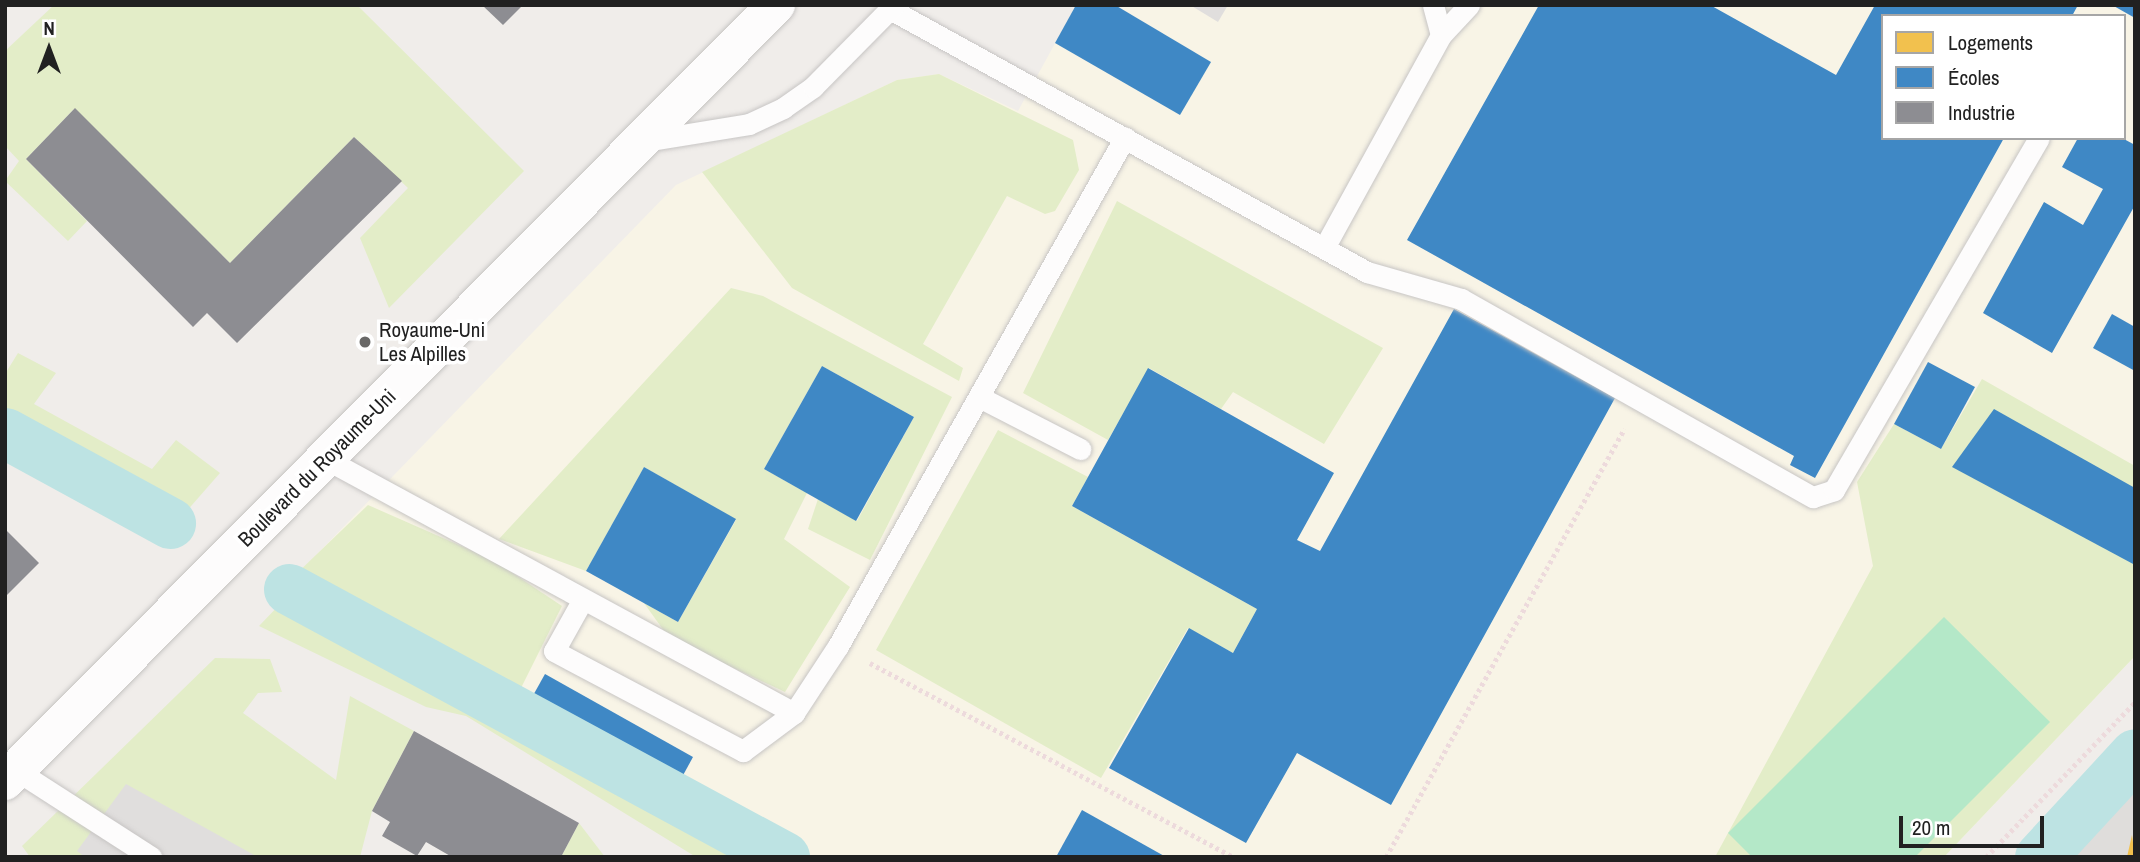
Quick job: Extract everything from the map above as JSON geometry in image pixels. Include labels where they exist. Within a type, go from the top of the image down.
[{"type":"street","name":"Boulevard du Royaume-Uni","points":[[10,776],[776,5]]},
{"type":"lane","points":[[1433,5],[1441,35]]},
{"type":"lane","points":[[1324,248],[1441,35],[1469,5]]},
{"type":"lane","points":[[639,142],[750,124],[783,108],[813,87],[892,7],[1367,272],[1461,299],[1813,497],[1825,497],[2038,140]]},
{"type":"lane","points":[[582,601],[554,651],[743,751],[794,713],[838,646],[1125,137]]},
{"type":"lane","points":[[979,397],[1080,449]]},
{"type":"lane","points":[[324,458],[582,601],[794,713]]},
{"type":"lane","points":[[10,776],[151,857]]},
{"type":"path","points":[[1386,857],[1640,400]]},
{"type":"path","points":[[838,646],[1234,857]]},
{"type":"path","points":[[1986,857],[2135,702]]},
{"type":"shaded area","points":[[1076,5],[2135,5],[2135,656],[1944,857],[788,857],[289,583],[676,185],[897,80],[939,74],[1018,111]]},
{"type":"shaded area","points":[[1190,5],[1228,5],[1218,22]]},
{"type":"shaded area","points":[[2135,768],[2135,857],[2051,857]]},
{"type":"shaded area","points":[[126,784],[258,857],[85,857],[77,851]]},
{"type":"green space","points":[[54,5],[357,5],[524,171],[389,308],[360,238],[408,188],[354,137],[230,263],[74,109],[26,159],[87,221],[68,241],[5,181],[19,161],[5,146],[5,51]]},
{"type":"green space","points":[[939,74],[1073,140],[1079,170],[1055,211],[1045,214],[1007,196],[923,344],[963,368],[959,381],[792,288],[702,172],[897,80]]},
{"type":"green space","points":[[1117,201],[1383,348],[1324,444],[1233,392],[1221,409],[1149,368],[1108,440],[1023,393]]},
{"type":"green space","points":[[731,288],[763,296],[952,397],[870,560],[808,529],[818,499],[857,521],[914,417],[822,366],[764,469],[807,493],[784,539],[850,587],[785,692],[669,638],[644,603],[678,622],[736,520],[644,467],[586,571],[499,539]]},
{"type":"green space","points":[[18,353],[56,373],[34,404],[152,469],[176,440],[220,473],[178,521],[5,426],[5,374]]},
{"type":"green space","points":[[1982,379],[2135,466],[2135,656],[1944,857],[1715,857],[1873,566],[1857,482],[1894,424],[1941,449]]},
{"type":"green space","points":[[998,430],[1088,477],[1072,506],[1257,609],[1233,653],[1188,628],[1101,778],[876,650]]},
{"type":"green space","points":[[5,443],[166,531],[158,543],[5,456]]},
{"type":"green space","points":[[368,505],[493,560],[562,606],[513,704],[317,599],[292,578]]},
{"type":"green space","points":[[284,600],[752,857],[696,857],[466,716],[426,707],[259,626]]},
{"type":"green space","points":[[1944,617],[2050,722],[1915,857],[1752,857],[1728,833]]},
{"type":"green space","points":[[215,658],[270,659],[282,692],[258,693],[243,713],[336,780],[350,696],[414,731],[372,811],[360,857],[30,857],[22,846]]},
{"type":"green space","points":[[579,823],[605,857],[561,857]]},
{"type":"building: Logements","points":[[2132,835],[2135,857],[2127,857]]},
{"type":"building: Écoles","points":[[1076,5],[1115,5],[1211,62],[1180,115],[1055,43]]},
{"type":"building: Écoles","points":[[1539,5],[1710,5],[1836,75],[1875,5],[2078,5],[2073,14],[1881,14],[1881,140],[2003,140],[1815,478],[1790,465],[1794,456],[1407,240]]},
{"type":"building: Écoles","points":[[2112,5],[2135,5],[2135,18]]},
{"type":"building: Écoles","points":[[2077,140],[2126,140],[2135,145],[2135,205],[2052,353],[1983,313],[2044,202],[2083,225],[2103,189],[2062,167]]},
{"type":"building: Écoles","points":[[1454,309],[1615,398],[1391,805],[1297,753],[1246,843],[1109,768],[1189,628],[1233,653],[1257,609],[1072,506],[1148,368],[1334,473],[1297,540],[1320,551]]},
{"type":"building: Écoles","points":[[2112,314],[2135,327],[2135,371],[2093,348]]},
{"type":"building: Écoles","points":[[1928,362],[1975,387],[1941,449],[1894,424]]},
{"type":"building: Écoles","points":[[822,366],[914,417],[856,521],[764,469]]},
{"type":"building: Écoles","points":[[1994,409],[2135,488],[2135,565],[1952,467]]},
{"type":"building: Écoles","points":[[644,467],[736,519],[678,622],[586,571]]},
{"type":"building: Écoles","points":[[545,674],[693,757],[675,790],[526,708]]},
{"type":"building: Écoles","points":[[1082,810],[1166,857],[1056,857]]},
{"type":"building: Industrie","points":[[482,5],[523,5],[503,25]]},
{"type":"building: Industrie","points":[[75,108],[230,263],[354,137],[402,181],[237,343],[207,313],[193,327],[26,159]]},
{"type":"building: Industrie","points":[[5,529],[39,563],[5,597]]},
{"type":"building: Industrie","points":[[414,731],[579,823],[561,857],[452,857],[426,842],[417,856],[382,836],[390,822],[372,811]]},
{"type":"waterway","points":[[5,433],[170,523]]},
{"type":"waterway","points":[[289,589],[784,857]]},
{"type":"waterway","points":[[2040,857],[2135,754]]},
{"type":"place","name":"Royaume-Uni Les Alpilles","points":[[365,342]]}]
